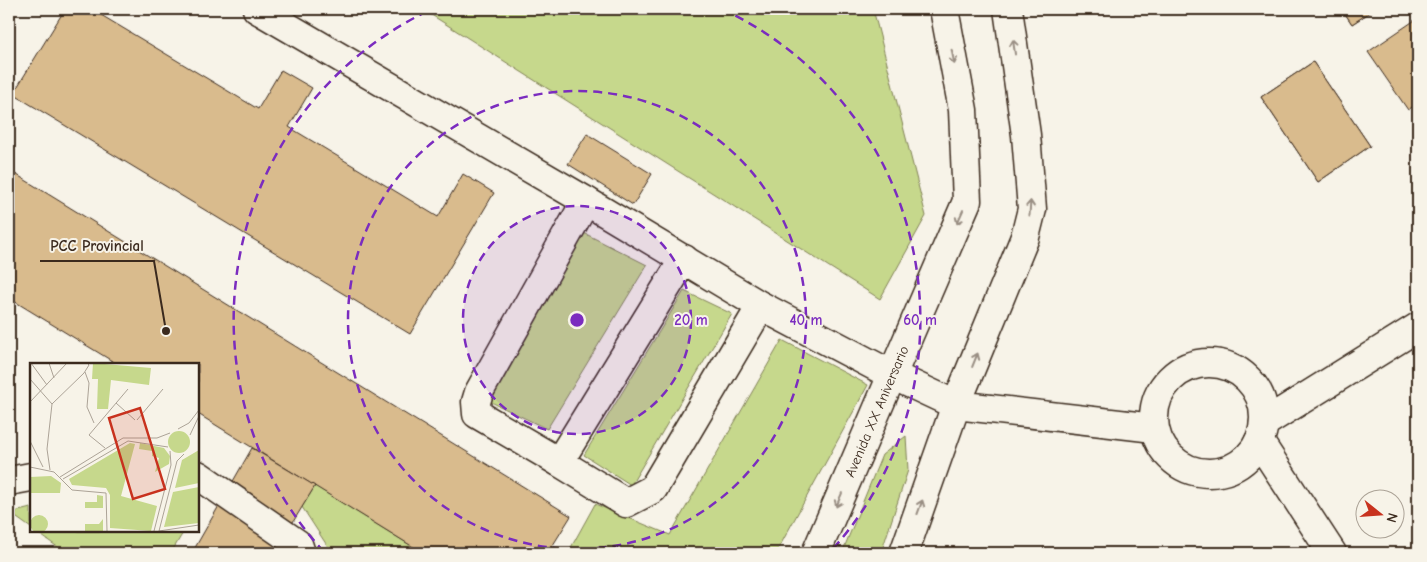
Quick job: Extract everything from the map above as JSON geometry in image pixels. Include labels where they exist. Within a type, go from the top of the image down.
[{"type":"street","points":[[257,9],[586,200],[761,306],[892,375],[956,405],[1154,428]]},
{"type":"street","name":"Avenida XX Aniversario","points":[[816,553],[967,201],[963,110],[944,9]]},
{"type":"street","points":[[904,553],[956,405],[1025,238],[1032,209],[1026,135],[1008,9]]},
{"type":"street","points":[[586,200],[479,392],[476,402],[477,414],[626,503],[653,489],[761,306]]},
{"type":"street","points":[[559,462],[684,259]]},
{"type":"street","points":[[1262,432],[1418,327]]},
{"type":"street","points":[[1214,363],[1231,366],[1245,376],[1256,388],[1263,404],[1262,432],[1249,456],[1234,467],[1217,473],[1200,473],[1184,468],[1170,457],[1160,444],[1154,428],[1154,411],[1158,395],[1168,380],[1181,370],[1197,364],[1214,363]]},
{"type":"street","points":[[1262,432],[1332,553]]},
{"type":"street","points":[[199,476],[298,544],[301,553]]},
{"type":"street","points":[[9,481],[30,477]]},
{"type":"green space","points":[[422,9],[873,9],[926,216],[880,299]]},
{"type":"green space","points":[[582,232],[647,265],[547,429],[489,401]]},
{"type":"green space","points":[[684,291],[732,314],[631,485],[584,455]]},
{"type":"green space","points":[[782,340],[868,385],[776,553],[568,553],[595,504],[670,535]]},
{"type":"green space","points":[[906,436],[908,470],[881,553],[842,553],[882,455]]},
{"type":"green space","points":[[315,486],[423,553],[332,553],[302,507]]},
{"type":"green space","points":[[30,508],[30,527],[10,513]]},
{"type":"green space","points":[[36,532],[183,532],[171,553],[66,553]]},
{"type":"building","points":[[65,9],[91,9],[258,109],[281,70],[312,88],[289,127],[438,217],[463,174],[494,193],[410,334],[13,94]]},
{"type":"building","points":[[1342,9],[1375,9],[1352,24]]},
{"type":"building","points":[[1342,9],[1375,9],[1352,24]]},
{"type":"building","points":[[1418,18],[1418,103],[1408,110],[1368,52]]},
{"type":"building","points":[[1313,62],[1370,146],[1318,182],[1261,97]]},
{"type":"building","points":[[1313,62],[1370,146],[1318,182],[1261,97]]},
{"type":"building","points":[[587,134],[652,174],[633,205],[568,164]]},
{"type":"building","points":[[9,170],[571,516],[548,553],[423,553],[199,415],[199,363],[115,363],[9,298]]},
{"type":"building","points":[[252,448],[315,486],[274,553],[192,553]]},
{"type":"place","name":"PCC Provincial","points":[[166,331]]}]
